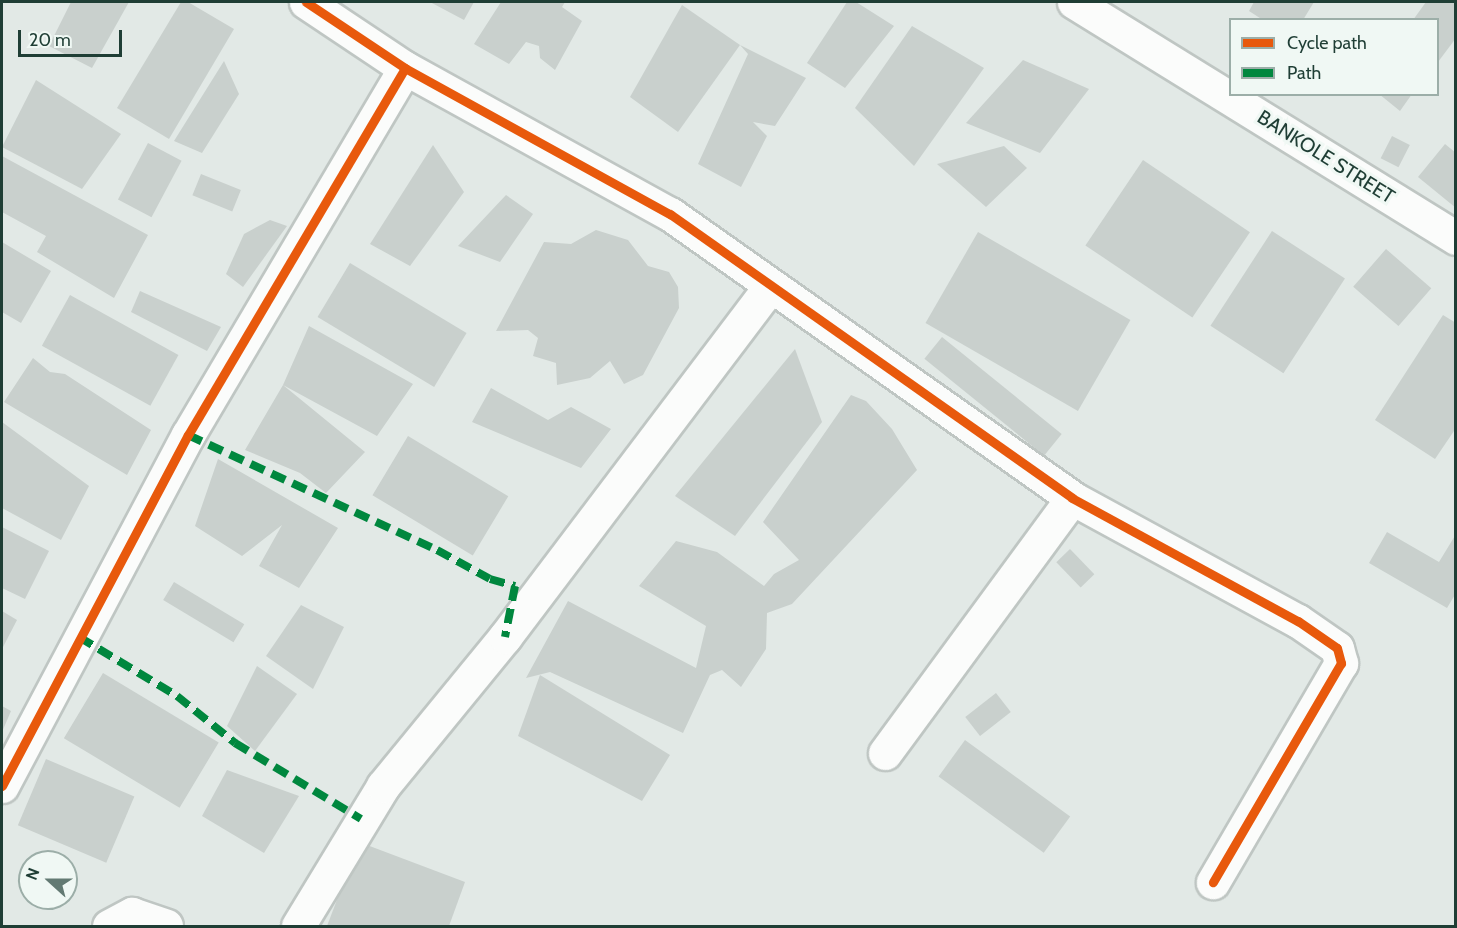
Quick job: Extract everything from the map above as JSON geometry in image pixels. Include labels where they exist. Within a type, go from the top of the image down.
[{"type":"street","points":[[306,2],[405,68],[670,214],[1072,498],[1298,621],[1337,648],[1341,663],[1213,882]]},
{"type":"street","name":"BANKOLE STREET","points":[[1074,2],[1455,238]]},
{"type":"street","points":[[2,786],[188,435],[405,68]]},
{"type":"street","points":[[298,927],[383,786],[512,627],[770,286]]},
{"type":"street","points":[[885,753],[1072,498]]},
{"type":"street","points":[[109,927],[132,914],[166,927]]},
{"type":"building","points":[[71,2],[129,2],[92,68],[49,46]]},
{"type":"building","points":[[181,2],[188,2],[234,29],[169,139],[117,108]]},
{"type":"building","points":[[430,2],[474,2],[464,20]]},
{"type":"building","points":[[501,2],[565,2],[562,7],[582,21],[555,70],[540,58],[539,46],[526,42],[509,64],[474,44]]},
{"type":"building","points":[[847,2],[856,2],[894,26],[845,88],[807,63]]},
{"type":"building","points":[[1254,2],[1314,2],[1304,18],[1260,18],[1249,11]]},
{"type":"building","points":[[1426,2],[1456,3],[1456,38],[1439,61],[1439,18],[1414,18]]},
{"type":"building","points":[[682,5],[740,45],[678,132],[630,97]]},
{"type":"building","points":[[912,26],[984,68],[914,166],[855,108]]},
{"type":"building","points":[[740,45],[806,78],[775,126],[753,122],[767,136],[741,187],[698,164],[748,54]]},
{"type":"building","points":[[1023,60],[1089,89],[1040,153],[966,123]]},
{"type":"building","points":[[224,61],[239,94],[202,153],[174,141]]},
{"type":"building","points":[[36,80],[121,134],[82,189],[2,147]]},
{"type":"building","points":[[1381,96],[1411,96],[1400,111]]},
{"type":"building","points":[[1392,136],[1410,145],[1398,167],[1381,158]]},
{"type":"building","points":[[148,143],[182,161],[152,217],[118,200]]},
{"type":"building","points":[[1445,144],[1456,153],[1456,208],[1418,177]]},
{"type":"building","points":[[433,145],[464,192],[410,266],[370,244]]},
{"type":"building","points":[[1004,146],[1027,168],[986,207],[937,164]]},
{"type":"building","points":[[2,156],[148,235],[114,298],[37,252],[46,236],[2,212]]},
{"type":"building","points":[[1143,160],[1250,232],[1192,318],[1085,245]]},
{"type":"building","points":[[201,174],[241,190],[232,211],[192,195]]},
{"type":"building","points":[[506,195],[533,214],[500,262],[458,246]]},
{"type":"building","points":[[270,220],[287,226],[243,287],[226,274],[244,234]]},
{"type":"building","points":[[596,230],[628,240],[648,266],[669,272],[678,287],[679,308],[643,375],[624,384],[610,361],[590,378],[557,385],[556,363],[533,356],[538,338],[528,330],[496,331],[544,242],[571,244]]},
{"type":"building","points":[[1272,231],[1345,278],[1283,373],[1210,326]]},
{"type":"building","points":[[978,232],[1130,320],[1078,411],[926,323]]},
{"type":"building","points":[[2,242],[51,271],[21,323],[2,312]]},
{"type":"building","points":[[1386,249],[1431,288],[1398,326],[1353,287]]},
{"type":"building","points":[[350,263],[467,333],[434,387],[318,317]]},
{"type":"building","points":[[140,291],[221,327],[207,351],[131,312]]},
{"type":"building","points":[[70,295],[178,355],[150,406],[42,346]]},
{"type":"building","points":[[1443,315],[1456,323],[1456,428],[1435,459],[1375,420]]},
{"type":"building","points":[[309,326],[413,384],[377,436],[283,385]]},
{"type":"building","points":[[942,337],[1062,434],[1044,456],[924,359]]},
{"type":"building","points":[[795,349],[822,422],[735,536],[675,496]]},
{"type":"building","points":[[33,358],[50,372],[65,374],[151,430],[127,475],[4,402]]},
{"type":"building","points":[[283,385],[365,452],[326,493],[300,473],[245,450]]},
{"type":"building","points":[[491,388],[548,420],[571,407],[611,429],[581,468],[472,422]]},
{"type":"building","points":[[851,395],[866,401],[892,429],[917,470],[792,604],[767,613],[766,649],[741,687],[722,670],[710,675],[683,733],[550,672],[526,678],[568,601],[696,668],[706,626],[639,586],[676,541],[717,552],[764,586],[774,574],[799,560],[763,522]]},
{"type":"building","points":[[2,422],[89,486],[61,540],[2,508]]},
{"type":"building","points":[[408,436],[508,496],[473,555],[372,495]]},
{"type":"building","points":[[218,459],[338,528],[299,588],[259,566],[282,525],[242,556],[195,526]]},
{"type":"building","points":[[2,527],[49,551],[25,599],[2,588]]},
{"type":"building","points":[[1387,532],[1439,562],[1456,534],[1456,593],[1447,608],[1369,563]]},
{"type":"building","points":[[1070,549],[1094,574],[1081,587],[1056,562]]},
{"type":"building","points":[[174,582],[244,624],[233,642],[163,600]]},
{"type":"building","points":[[301,605],[344,627],[313,689],[266,656]]},
{"type":"building","points":[[2,611],[17,620],[2,649]]},
{"type":"building","points":[[257,666],[297,694],[255,751],[227,726]]},
{"type":"building","points":[[103,673],[219,743],[180,808],[64,738]]},
{"type":"building","points":[[540,675],[670,755],[642,801],[518,736]]},
{"type":"building","points":[[996,693],[1011,712],[980,736],[965,717]]},
{"type":"building","points":[[2,706],[11,711],[2,732]]},
{"type":"building","points":[[965,740],[1070,816],[1044,853],[939,776]]},
{"type":"building","points":[[46,759],[134,797],[106,863],[18,825]]},
{"type":"building","points":[[227,770],[299,796],[264,853],[202,816]]},
{"type":"building","points":[[359,842],[465,882],[449,926],[327,926]]},
{"type":"marked path","points":[[188,435],[437,550],[490,579],[515,586],[505,637]]},
{"type":"marked path","points":[[79,637],[177,696],[235,743],[361,819]]},
{"type":"cycle path","points":[[306,2],[405,68],[670,214],[1072,498],[1298,621],[1337,648],[1341,663],[1213,882]]},
{"type":"cycle path","points":[[2,786],[188,435],[405,68]]}]
